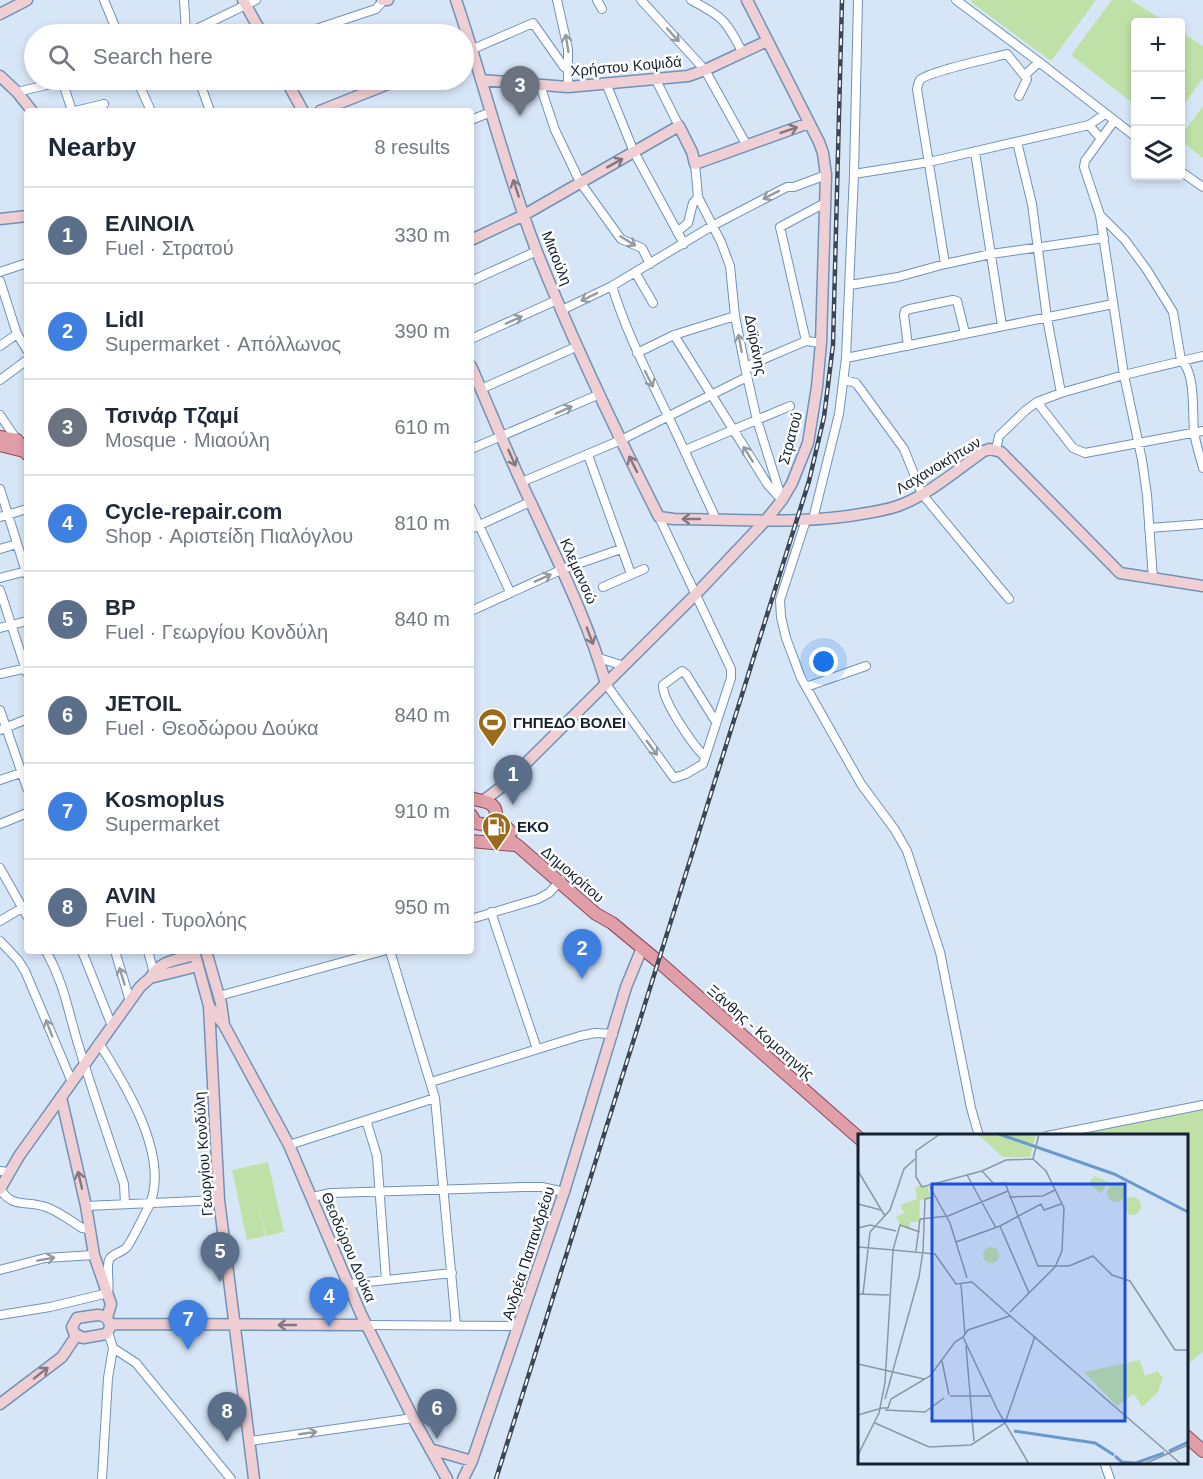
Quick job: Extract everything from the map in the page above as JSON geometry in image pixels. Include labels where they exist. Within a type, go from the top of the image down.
[{"type":"main road","points":[[0,436],[23,448]]},
{"type":"main road","points":[[0,445],[23,448]]},
{"type":"main road","points":[[474,820],[476,824],[486,822],[491,804],[478,800]]},
{"type":"main road","name":"Δημοκρίτου","points":[[486,822],[561,880]]},
{"type":"main road","name":"Δημοκρίτου","points":[[486,822],[503,825],[596,914],[612,923],[642,948]]},
{"type":"main road","points":[[474,841],[492,841],[518,846]]},
{"type":"main road","name":"Ξάνθης - Κομοτηνής","points":[[642,948],[858,1137]]},
{"type":"main road","points":[[1188,1438],[1203,1451]]},
{"type":"street","points":[[0,14],[27,0]]},
{"type":"street","points":[[104,0],[114,24]]},
{"type":"street","points":[[184,0],[185,24]]},
{"type":"street","points":[[332,24],[376,9],[384,0]]},
{"type":"street","name":"Μιαούλη","points":[[456,0],[462,24]]},
{"type":"street","points":[[597,0],[602,9]]},
{"type":"street","points":[[641,0],[705,70],[746,144]]},
{"type":"street","points":[[691,0],[718,14],[726,21],[743,53]]},
{"type":"street","name":"Στρατού","points":[[478,800],[504,785],[695,595],[782,500],[803,458],[808,443],[817,387],[821,343],[826,175],[822,149],[747,0]]},
{"type":"street","points":[[858,0],[850,285],[844,380],[839,414],[810,519],[780,600],[781,617],[786,638],[806,687],[861,784],[895,830],[907,851],[940,952],[971,1108],[979,1134]]},
{"type":"street","points":[[956,0],[1131,133]]},
{"type":"street","points":[[561,1],[568,49],[568,87]]},
{"type":"street","points":[[205,24],[248,2],[258,24]]},
{"type":"street","points":[[474,48],[533,23],[564,67],[568,68]]},
{"type":"street","name":"Χρήστου Κοψιδά","points":[[481,80],[568,87],[688,76],[766,41]]},
{"type":"street","points":[[945,264],[917,89],[921,79],[1007,54],[1028,81],[1019,96]]},
{"type":"street","points":[[1025,75],[1039,62]]},
{"type":"street","name":"Μιαούλη","points":[[474,64],[537,251],[621,440],[659,517]]},
{"type":"street","name":"Δοϊράνης","points":[[655,78],[692,152],[698,197],[721,242],[730,266],[735,316],[745,368],[757,420],[782,500]]},
{"type":"street","points":[[2,82],[17,92],[30,108]]},
{"type":"street","points":[[606,83],[634,152],[684,244]]},
{"type":"street","points":[[540,85],[555,130],[580,182],[621,239],[642,248],[650,264]]},
{"type":"street","points":[[17,92],[25,90]]},
{"type":"street","points":[[67,90],[73,108]]},
{"type":"street","points":[[142,90],[150,108]]},
{"type":"street","points":[[203,90],[209,108]]},
{"type":"street","points":[[291,90],[301,108]]},
{"type":"street","points":[[328,108],[373,90]]},
{"type":"street","points":[[87,108],[104,104]]},
{"type":"street","points":[[474,119],[491,112]]},
{"type":"street","points":[[854,174],[929,162],[1089,125],[1105,114]]},
{"type":"street","points":[[1114,121],[1085,161],[1084,167],[1100,215],[1104,238],[1124,375],[1147,495],[1154,579]]},
{"type":"street","points":[[695,164],[809,123]]},
{"type":"street","points":[[1089,125],[1101,139]]},
{"type":"street","points":[[474,239],[524,215],[679,126]]},
{"type":"street","points":[[1017,142],[1032,204],[1047,318],[1061,393]]},
{"type":"street","points":[[975,152],[1002,326]]},
{"type":"street","points":[[1185,174],[1203,187]]},
{"type":"street","points":[[474,338],[612,285],[712,226],[787,187],[794,187],[826,175]]},
{"type":"street","name":"Δοϊράνης","points":[[677,232],[688,223],[693,202],[698,197]]},
{"type":"street","points":[[806,341],[780,227],[825,203]]},
{"type":"street","points":[[1100,215],[1125,240],[1173,312],[1181,360],[1186,365],[1189,374],[1194,433],[1203,468]]},
{"type":"street","points":[[0,219],[24,216]]},
{"type":"street","points":[[850,285],[898,277],[991,254],[1104,238]]},
{"type":"street","points":[[474,279],[537,251]]},
{"type":"street","points":[[0,272],[24,264]]},
{"type":"street","points":[[636,272],[653,303]]},
{"type":"street","points":[[0,281],[17,334],[24,345]]},
{"type":"street","points":[[612,285],[637,353],[716,519]]},
{"type":"street","points":[[908,346],[904,315],[909,309],[957,301],[965,333]]},
{"type":"street","points":[[846,358],[1113,304]]},
{"type":"street","points":[[637,353],[674,335],[735,316]]},
{"type":"street","points":[[0,346],[17,334]]},
{"type":"street","points":[[674,335],[768,485],[782,500]]},
{"type":"street","points":[[745,368],[806,341],[821,343]]},
{"type":"street","points":[[481,389],[578,346]]},
{"type":"street","name":"Λαχανοκήπων","points":[[659,517],[810,519],[853,516],[902,505],[922,494],[984,451],[996,450],[999,435],[1037,402],[1124,375],[1203,356]]},
{"type":"street","points":[[0,380],[24,362]]},
{"type":"street","name":"Κλεμανσώ","points":[[474,373],[562,569],[599,658],[606,684],[674,778],[701,765],[705,757]]},
{"type":"street","points":[[522,482],[621,440],[747,377]]},
{"type":"street","points":[[844,380],[856,383],[904,449],[922,494],[1010,599]]},
{"type":"street","points":[[474,448],[600,394]]},
{"type":"street","points":[[1037,402],[1078,451],[1085,453],[1203,431]]},
{"type":"street","points":[[685,450],[790,406]]},
{"type":"street","points":[[0,415],[23,448]]},
{"type":"street","points":[[996,450],[1001,452],[1120,573],[1203,586]]},
{"type":"street","points":[[588,455],[631,574]]},
{"type":"street","points":[[0,489],[4,516],[24,564]]},
{"type":"street","points":[[474,528],[530,502]]},
{"type":"street","points":[[4,516],[24,510]]},
{"type":"street","points":[[474,514],[510,592]]},
{"type":"street","points":[[659,517],[731,669],[731,678],[705,757],[696,748],[664,693],[663,685],[682,671],[716,722]]},
{"type":"street","points":[[1149,528],[1203,524]]},
{"type":"street","points":[[0,549],[17,544]]},
{"type":"street","points":[[474,610],[562,569],[621,549]]},
{"type":"street","points":[[603,587],[644,569]]},
{"type":"street","points":[[0,578],[24,574]]},
{"type":"street","points":[[0,590],[24,663]]},
{"type":"street","points":[[0,628],[24,622]]},
{"type":"street","points":[[599,658],[624,666]]},
{"type":"street","points":[[806,687],[866,666]]},
{"type":"street","points":[[0,674],[24,669]]},
{"type":"street","points":[[0,710],[3,729],[24,771],[0,780]]},
{"type":"street","points":[[3,729],[24,720]]},
{"type":"street","name":"Στρατού","points":[[486,822],[504,785]]},
{"type":"street","points":[[0,824],[24,814]]},
{"type":"street","points":[[0,868],[24,911]]},
{"type":"street","points":[[474,918],[538,899],[549,893],[561,880]]},
{"type":"street","points":[[1,918],[22,908]]},
{"type":"street","points":[[491,912],[537,1049]]},
{"type":"street","points":[[0,941],[18,960],[25,972],[72,1082]]},
{"type":"street","name":"Ανδρέα Παπανδρέου","points":[[463,1479],[472,1461],[519,1326],[564,1192],[626,987],[642,948]]},
{"type":"street","points":[[48,954],[68,1000],[85,1064],[124,1185],[125,1204]]},
{"type":"street","points":[[83,954],[112,1026]]},
{"type":"street","points":[[116,954],[130,1001]]},
{"type":"street","points":[[148,954],[152,976]]},
{"type":"street","name":"Θεοδώρου Δούκα","points":[[207,954],[219,996],[224,1025]]},
{"type":"street","points":[[219,996],[372,954]]},
{"type":"street","points":[[391,954],[435,1098],[456,1326]]},
{"type":"street","points":[[89,1229],[82,1228],[46,1207],[3,1200],[0,1189],[3,1171],[61,1097],[140,987],[152,976],[197,957]]},
{"type":"street","name":"Θεοδώρου Δούκα","points":[[197,957],[209,1006],[224,1025],[289,1145],[366,1325],[447,1479]]},
{"type":"street","name":"Γεωργίου Κονδύλη","points":[[209,1006],[219,1200],[254,1479]]},
{"type":"street","points":[[431,1082],[587,1034],[613,1034]]},
{"type":"street","points":[[99,1043],[123,1083],[147,1133],[156,1168],[150,1203],[126,1248],[111,1257],[108,1263],[108,1293]]},
{"type":"street","points":[[61,1097],[86,1206],[94,1255],[111,1304],[108,1324],[102,1335],[83,1338],[76,1336]]},
{"type":"street","points":[[289,1145],[435,1098]]},
{"type":"street","points":[[1057,1134],[1203,1105]]},
{"type":"street","points":[[366,1120],[377,1156],[386,1280]]},
{"type":"street","points":[[312,1197],[331,1193],[533,1187],[564,1192]]},
{"type":"street","points":[[86,1206],[219,1200]]},
{"type":"street","points":[[0,1270],[45,1258],[94,1255]]},
{"type":"street","points":[[349,1284],[452,1272]]},
{"type":"street","points":[[0,1315],[50,1307],[108,1293]]},
{"type":"street","points":[[76,1336],[72,1327],[77,1318],[97,1315],[108,1324],[519,1326]]},
{"type":"street","points":[[102,1479],[108,1378],[113,1348],[108,1324]]},
{"type":"street","points":[[0,1404],[62,1357],[76,1336]]},
{"type":"street","points":[[113,1348],[136,1363],[231,1479]]},
{"type":"street","points":[[250,1441],[413,1418]]},
{"type":"street","points":[[430,1449],[472,1461]]},
{"type":"street","points":[[1105,1464],[1110,1479]]},
{"type":"green space","points":[[972,0],[1096,0],[1051,61],[971,2]]},
{"type":"green space","points":[[1112,0],[1131,0],[1160,18],[1131,18],[1131,102],[1071,55]]},
{"type":"green space","points":[[1185,35],[1203,46],[1203,78],[1185,103]]},
{"type":"green space","points":[[1203,106],[1203,158],[1185,144],[1185,130]]},
{"type":"green space","points":[[1203,1108],[1203,1352],[1188,1363],[1188,1134],[1075,1134]]},
{"type":"green space","points":[[268,1162],[284,1232],[266,1236],[258,1200],[265,1236],[247,1240],[232,1170]]},
{"type":"railway","points":[[496,1479],[809,481],[824,417],[833,345],[842,0]]},
{"type":"place","name":"Τσινάρ Τζαμί","points":[[520,116]]},
{"type":"place","name":"ΓΗΠΕΔΟ ΒΟΛΕΙ","points":[[492,748]]},
{"type":"place","name":"ΕΛΙΝΟΙΛ","points":[[513,805]]},
{"type":"place","name":"ΕΚΟ","points":[[496,852]]},
{"type":"place","name":"Lidl","points":[[582,979]]},
{"type":"place","name":"BP","points":[[220,1282]]},
{"type":"place","name":"Cycle-repair.com","points":[[329,1327]]},
{"type":"place","name":"Kosmoplus","points":[[188,1350]]},
{"type":"place","name":"JETOIL","points":[[437,1439]]},
{"type":"place","name":"AVIN","points":[[227,1442]]}]
